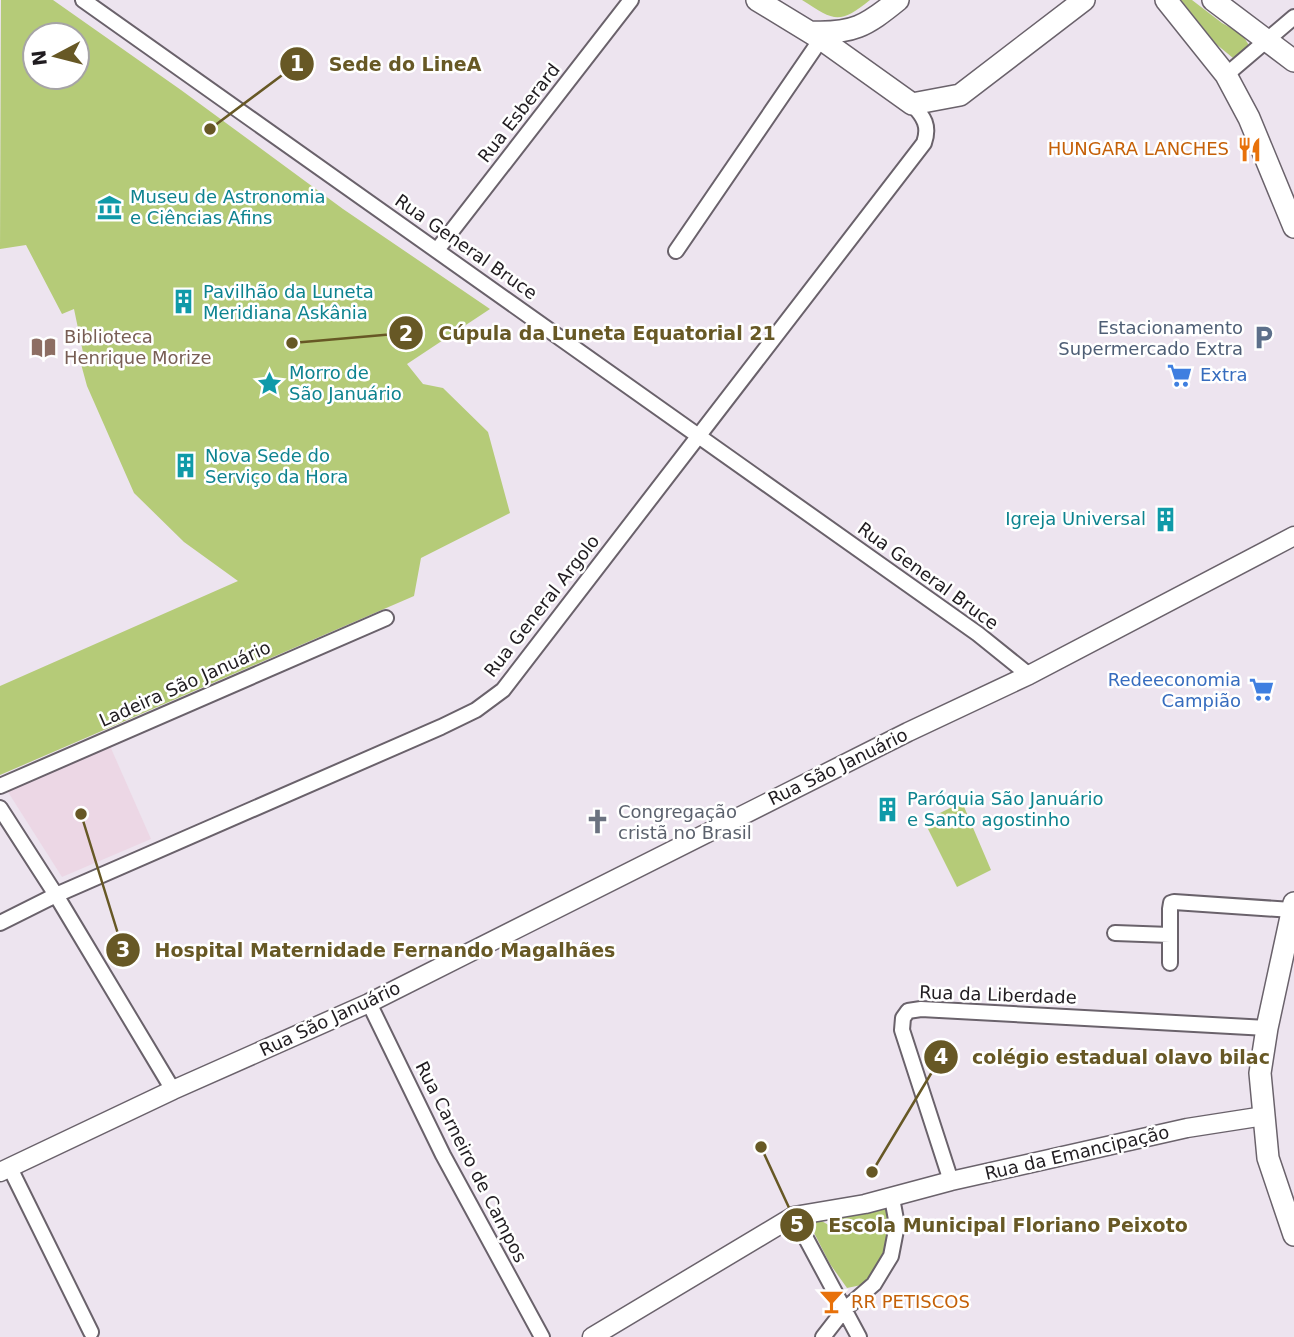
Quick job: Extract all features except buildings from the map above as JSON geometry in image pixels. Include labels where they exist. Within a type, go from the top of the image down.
[{"type":"main road","points":[[757,0],[816,36],[912,104],[960,95],[1084,0]]},
{"type":"main road","points":[[816,36],[861,27],[898,0]]},
{"type":"main road","points":[[1166,0],[1226,75],[1249,118],[1294,227]]},
{"type":"main road","points":[[1213,0],[1294,61]]},
{"type":"main road","points":[[1293,907],[1260,1073],[1271,1168],[1294,1235]]},
{"type":"street","name":"Rua Esberard","points":[[437,250],[631,0]]},
{"type":"street","name":"Rua General Bruce","points":[[88,1],[978,634],[1029,675]]},
{"type":"street","points":[[1226,75],[1294,17]]},
{"type":"street","points":[[676,251],[816,36]]},
{"type":"street","name":"Rua General Argolo","points":[[0,923],[56,895],[476,710],[503,690],[924,143],[928,133],[927,123],[912,104]]},
{"type":"street","name":"Rua São Januário","points":[[5,1170],[173,1090],[369,1003],[888,741],[1029,675],[1294,536]]},
{"type":"street","name":"Ladeira São Januário","points":[[0,786],[386,618]]},
{"type":"street","points":[[0,808],[56,895],[173,1090]]},
{"type":"street","points":[[1170,963],[1171,903],[1293,907]]},
{"type":"street","points":[[1115,933],[1170,935]]},
{"type":"street","name":"Rua Carneiro de Campos","points":[[369,1003],[443,1155],[542,1337]]},
{"type":"street","name":"Rua da Liberdade","points":[[951,1181],[902,1030],[903,1018],[908,1011],[921,1009],[1267,1028]]},
{"type":"street","name":"Rua da Emancipação","points":[[794,1216],[892,1198],[951,1181],[1187,1128],[1264,1116]]},
{"type":"street","points":[[5,1170],[92,1332]]},
{"type":"street","points":[[824,1337],[844,1310],[874,1284],[891,1256],[897,1225],[892,1198]]},
{"type":"street","points":[[592,1337],[794,1216],[859,1337]]},
{"type":"shaded area","points":[[110,746],[151,839],[62,877],[8,792]]},
{"type":"green space","points":[[1,0],[53,0],[83,21],[21,21],[21,91],[91,91],[91,27],[343,209],[490,309],[407,364],[423,384],[443,388],[488,432],[510,513],[421,558],[414,596],[0,775],[0,686],[238,581],[184,542],[134,493],[87,386],[81,364],[85,362],[74,309],[62,314],[26,245],[0,249]]},
{"type":"green space","points":[[802,0],[870,0],[850,14],[836,17],[829,16]]},
{"type":"green space","points":[[1181,0],[1192,0],[1222,23],[1242,34],[1250,47],[1233,58],[1216,44]]},
{"type":"green space","points":[[962,802],[991,870],[957,887],[924,821]]},
{"type":"green space","points":[[880,1207],[888,1211],[889,1221],[884,1249],[866,1284],[847,1288],[830,1264],[811,1227],[818,1219],[834,1228],[841,1214]]},
{"type":"place","name":"Sede do LineA","points":[[210,129]]},
{"type":"place","name":"HUNGARA LANCHES","points":[[1249,149]]},
{"type":"place","name":"Museu de Astronomia e Ciências Afins","points":[[110,207]]},
{"type":"place","name":"Pavilhão da Luneta Meridiana Askânia","points":[[183,302]]},
{"type":"place","name":"Estacionamento Supermercado Extra","points":[[1263,338]]},
{"type":"place","name":"Cúpula da Luneta Equatorial 21","points":[[292,343]]},
{"type":"place","name":"Biblioteca Henrique Morize","points":[[44,347]]},
{"type":"place","name":"Extra","points":[[1180,375]]},
{"type":"place","name":"Morro de São Januário","points":[[269,383]]},
{"type":"place","name":"Nova Sede do Serviço da Hora","points":[[185,466]]},
{"type":"place","name":"Igreja Universal","points":[[1166,519]]},
{"type":"place","name":"Redeeconomia Campião","points":[[1261,690]]},
{"type":"place","name":"Paróquia São Januário e Santo agostinho","points":[[887,809]]},
{"type":"place","name":"Hospital Maternidade Fernando Magalhães","points":[[81,814]]},
{"type":"place","name":"Congregação cristã no Brasil","points":[[598,822]]},
{"type":"place","name":"Escola Municipal Floriano Peixoto","points":[[761,1147]]},
{"type":"place","name":"colégio estadual olavo bilac","points":[[872,1172]]},
{"type":"place","name":"RR PETISCOS","points":[[831,1302]]}]
